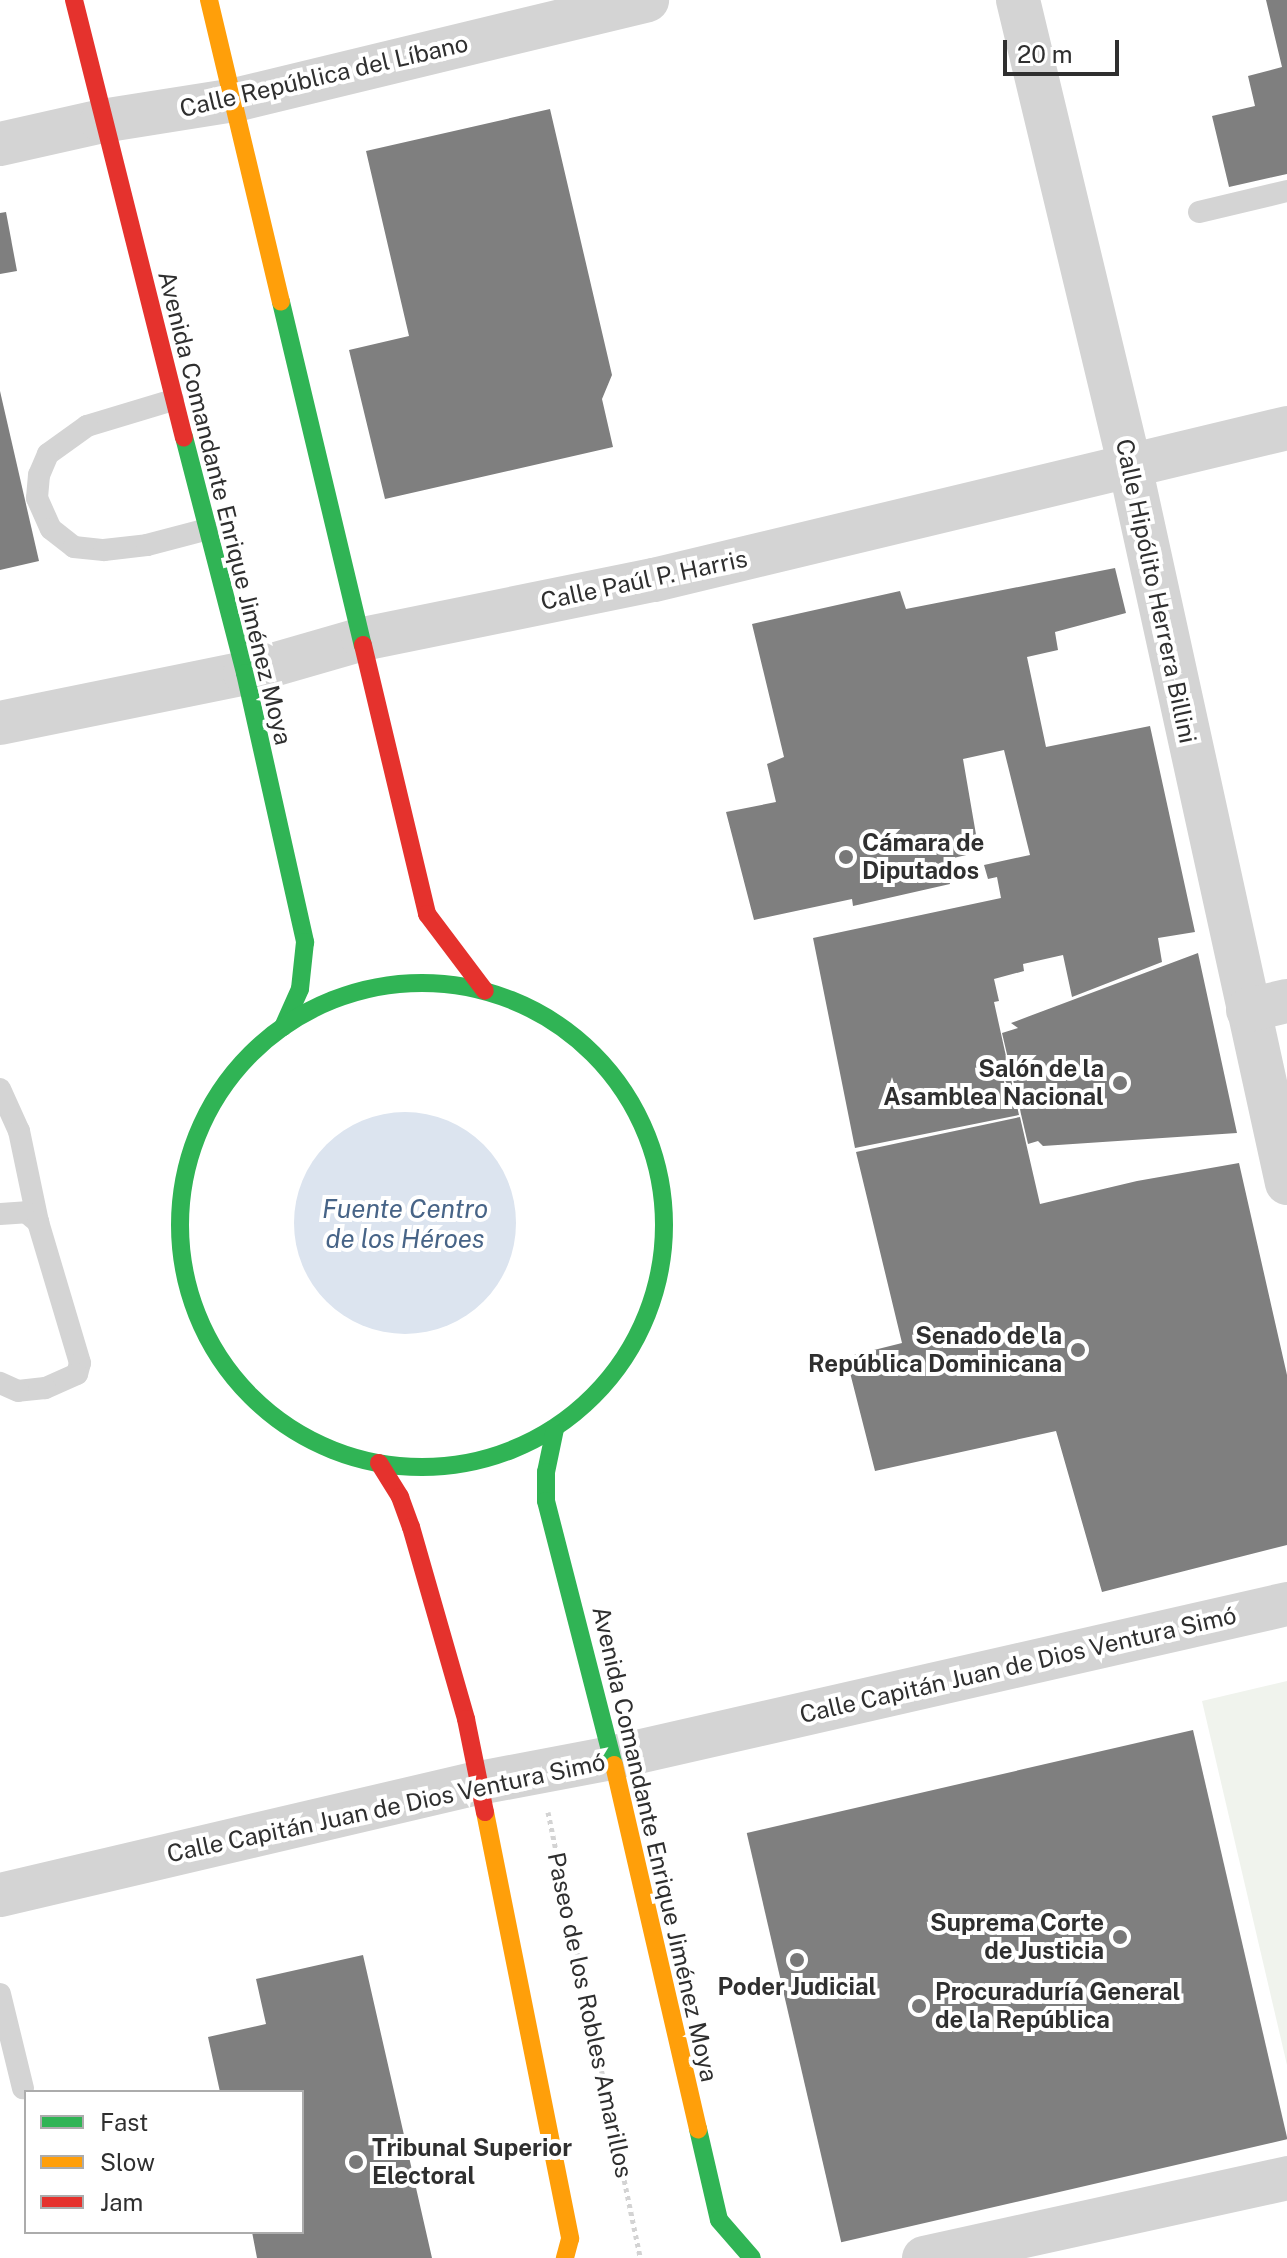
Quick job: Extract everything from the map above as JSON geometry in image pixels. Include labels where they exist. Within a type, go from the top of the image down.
[{"type":"main road","name":"Avenida Comandante Enrique Jiménez Moya","points":[[74,0],[102,121],[245,673],[305,942],[300,989],[283,1027]]},
{"type":"main road","points":[[209,0],[427,914],[485,991]]},
{"type":"main road","points":[[433,983],[485,991],[541,1014],[590,1050],[628,1097],[654,1151],[665,1211],[661,1271],[643,1328],[610,1379],[555,1429],[514,1449],[475,1462],[434,1467],[379,1463],[316,1443],[264,1409],[223,1364],[194,1310],[180,1251],[180,1190],[197,1132],[227,1079],[269,1035],[321,1003],[380,986],[433,983]]},
{"type":"main road","name":"Avenida Comandante Enrique Jiménez Moya","points":[[555,1429],[546,1472],[546,1501],[611,1758],[719,2220],[752,2258]]},
{"type":"main road","points":[[379,1463],[400,1497],[411,1527],[466,1719],[570,2239],[565,2258]]},
{"type":"street","name":"Calle República del Líbano","points":[[0,144],[102,121],[235,100],[647,0]]},
{"type":"street","name":"Calle Hipólito Herrera Billini","points":[[1018,0],[1130,466],[1267,1006],[1287,1183]]},
{"type":"street","name":"Calle Paúl P. Harris","points":[[0,723],[245,673],[363,639],[654,580],[1287,428]]},
{"type":"street","name":"Calle Capitán Juan de Dios Ventura Simó","points":[[0,1895],[479,1783],[611,1758],[1287,1604]]},
{"type":"street","points":[[924,2258],[1287,2178]]},
{"type":"lane","points":[[1199,212],[1287,191]]},
{"type":"lane","points":[[173,400],[87,426],[48,454],[39,475],[37,498],[51,529],[74,547],[104,550],[147,545],[208,529]]},
{"type":"lane","points":[[0,1089],[19,1131],[38,1222],[80,1363],[77,1374],[45,1388],[18,1391],[0,1383]]},
{"type":"lane","points":[[0,1214],[26,1212],[38,1222]]},
{"type":"lane","points":[[0,1994],[23,2088]]},
{"type":"path","name":"Paseo de los Robles Amarillos","points":[[540,1772],[640,2258]]},
{"type":"shaded area","points":[[1287,1681],[1287,2065],[1202,1701]]},
{"type":"water","name":"Fuente Centro de los Héroes","points":[[405,1112],[427,1114],[447,1121],[467,1131],[483,1145],[497,1161],[507,1181],[514,1201],[514,1245],[507,1265],[497,1285],[483,1301],[467,1315],[447,1325],[427,1332],[405,1334],[383,1332],[363,1325],[343,1315],[327,1301],[313,1285],[303,1265],[296,1245],[294,1223],[296,1201],[303,1181],[313,1161],[327,1145],[343,1131],[363,1121],[383,1114]]},
{"type":"building","points":[[1266,0],[1287,0],[1287,174],[1229,187],[1212,116],[1255,106],[1248,76],[1282,67]]},
{"type":"building","points":[[550,109],[612,375],[602,399],[613,447],[385,499],[349,350],[409,336],[366,151]]},
{"type":"building","points":[[6,212],[17,271],[0,274],[0,213]]},
{"type":"building","points":[[0,391],[39,561],[0,570]]},
{"type":"building","name":"Cámara de Diputados","points":[[1115,568],[1126,613],[1055,632],[1058,650],[1027,657],[1046,747],[1150,726],[1195,932],[1158,938],[1162,962],[1072,997],[1063,955],[1023,964],[1024,971],[994,979],[999,1001],[994,1002],[1019,1115],[855,1148],[813,938],[1001,898],[997,877],[988,879],[984,865],[1030,855],[1004,750],[963,759],[979,852],[945,860],[950,884],[853,906],[852,899],[754,920],[726,812],[776,802],[767,764],[784,757],[752,624],[900,591],[906,609]]},
{"type":"building","name":"Salón de la Asamblea Nacional","points":[[1198,953],[1237,1133],[1043,1146],[1038,1141],[1028,1144],[1002,1033],[1018,1028],[1011,1023]]},
{"type":"building","name":"Senado de la República Dominicana","points":[[1020,1117],[1040,1204],[1137,1181],[1239,1163],[1287,1375],[1287,1545],[1102,1592],[1056,1431],[875,1471],[846,1357],[902,1343],[856,1152]]},
{"type":"building","points":[[1193,1730],[1287,2139],[841,2242],[747,1833]]},
{"type":"building","name":"Tribunal Superior Electoral","points":[[363,1955],[432,2258],[257,2258],[252,2234],[304,2234],[304,2090],[220,2090],[208,2037],[266,2024],[256,1979]]},
{"type":"traffic: fast","points":[[281,302],[363,645]]},
{"type":"traffic: fast","points":[[184,437],[245,673],[305,942],[300,989],[283,1027]]},
{"type":"traffic: fast","points":[[422,983],[469,988],[515,1002],[556,1024],[593,1054],[623,1091],[645,1132],[659,1178],[664,1225],[659,1272],[645,1318],[623,1359],[593,1396],[556,1426],[515,1448],[469,1462],[422,1467],[375,1462],[329,1448],[288,1426],[251,1396],[221,1359],[199,1318],[185,1272],[180,1225],[185,1178],[199,1132],[221,1091],[251,1054],[288,1024],[329,1002],[375,988],[422,983]]},
{"type":"traffic: fast","points":[[555,1429],[546,1472],[546,1501],[614,1765]]},
{"type":"traffic: fast","points":[[698,2129],[719,2220],[752,2258]]},
{"type":"traffic: slow","points":[[209,0],[281,302]]},
{"type":"traffic: slow","points":[[614,1765],[698,2129]]},
{"type":"traffic: slow","points":[[485,1812],[570,2239],[565,2258]]},
{"type":"traffic: jam","points":[[74,0],[184,437]]},
{"type":"traffic: jam","points":[[363,645],[427,914],[485,991]]},
{"type":"traffic: jam","points":[[379,1463],[400,1497],[411,1527],[466,1719],[485,1812]]},
{"type":"place","name":"Cámara de Diputados","points":[[846,857]]},
{"type":"place","name":"Salón de la Asamblea Nacional","points":[[1120,1083]]},
{"type":"place","name":"Senado de la República Dominicana","points":[[1078,1350]]},
{"type":"place","name":"Suprema Corte de Justicia","points":[[1120,1937]]},
{"type":"place","name":"Poder Judicial","points":[[797,1960]]},
{"type":"place","name":"Procuraduría General de la República","points":[[919,2006]]},
{"type":"place","name":"Tribunal Superior Electoral","points":[[356,2162]]}]
